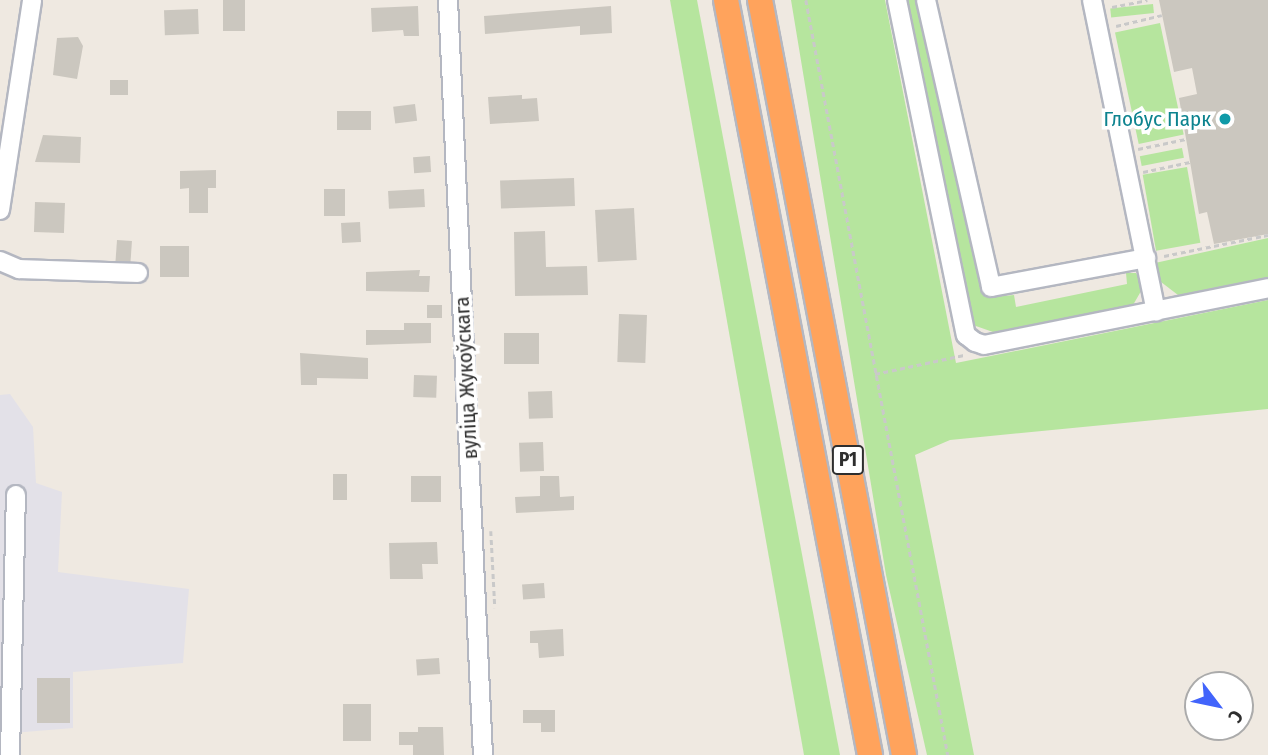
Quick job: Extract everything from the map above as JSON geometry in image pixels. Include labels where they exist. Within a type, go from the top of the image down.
[{"type":"highway","name":"Р1","points":[[726,0],[870,755]]},
{"type":"highway","name":"Р1","points":[[760,0],[904,755]]},
{"type":"street","points":[[0,210],[32,0]]},
{"type":"street","name":"вуліца Жукоўскага","points":[[448,0],[483,755]]},
{"type":"street","points":[[897,0],[966,335],[984,345],[1268,288]]},
{"type":"street","points":[[926,0],[991,287],[1152,258]]},
{"type":"street","points":[[1098,4],[1152,258],[1156,311]]},
{"type":"street","points":[[0,261],[19,269],[138,273]]},
{"type":"street","points":[[10,755],[5,701],[16,495]]},
{"type":"path","points":[[806,0],[948,755]]},
{"type":"path","points":[[1098,4],[1147,0]]},
{"type":"path","points":[[1109,28],[1162,15]]},
{"type":"path","points":[[1132,137],[1137,159]]},
{"type":"path","points":[[1135,149],[1186,139]]},
{"type":"path","points":[[1143,185],[1140,173],[1190,162]]},
{"type":"path","points":[[1152,258],[1268,235]]},
{"type":"path","points":[[876,374],[959,358],[984,345]]},
{"type":"shaded area","points":[[10,394],[33,427],[36,483],[62,492],[58,572],[189,589],[183,663],[73,672],[73,728],[0,734],[0,395]]},
{"type":"green space","points":[[670,0],[697,0],[840,755],[804,755]]},
{"type":"green space","points":[[791,0],[885,0],[956,363],[1268,300],[1268,409],[950,440],[915,455],[974,755],[927,755],[886,575]]},
{"type":"green space","points":[[904,0],[919,0],[986,293],[993,297],[1014,295],[1016,307],[1127,284],[1126,273],[1136,273],[1144,286],[1133,305],[993,332],[973,325]]},
{"type":"green space","points":[[1153,4],[1154,13],[1111,17],[1110,8]]},
{"type":"green space","points":[[1160,23],[1184,135],[1139,144],[1115,33]]},
{"type":"green space","points":[[1182,148],[1184,158],[1142,166],[1140,156]]},
{"type":"green space","points":[[1187,167],[1200,243],[1156,251],[1143,175]]},
{"type":"green space","points":[[1268,238],[1268,277],[1178,295],[1161,282],[1155,263]]},
{"type":"building","points":[[223,0],[245,0],[245,31],[223,31]]},
{"type":"building","name":"Глобус Парк","points":[[1159,0],[1268,0],[1268,234],[1214,244],[1207,212],[1199,214],[1179,98],[1197,94],[1192,68],[1174,72]]},
{"type":"building","points":[[418,6],[419,36],[404,36],[403,30],[372,32],[371,8]]},
{"type":"building","points":[[611,6],[612,33],[580,35],[580,26],[485,34],[484,16]]},
{"type":"building","points":[[198,9],[199,34],[165,35],[164,10]]},
{"type":"building","points":[[78,37],[83,46],[77,79],[53,75],[57,38]]},
{"type":"building","points":[[110,80],[128,80],[128,95],[110,95]]},
{"type":"building","points":[[522,95],[522,99],[537,98],[539,121],[490,124],[488,97]]},
{"type":"building","points":[[415,104],[417,121],[395,124],[393,107]]},
{"type":"building","points":[[337,111],[371,111],[371,130],[337,130]]},
{"type":"building","points":[[43,135],[81,137],[80,163],[35,162]]},
{"type":"building","points":[[430,156],[431,172],[414,173],[413,157]]},
{"type":"building","points":[[216,170],[216,188],[208,188],[208,213],[189,213],[189,188],[180,189],[180,171]]},
{"type":"building","points":[[574,178],[575,206],[501,209],[500,181]]},
{"type":"building","points":[[324,189],[345,189],[345,216],[324,216]]},
{"type":"building","points":[[424,189],[425,207],[389,209],[388,191]]},
{"type":"building","points":[[35,202],[65,203],[64,233],[34,232]]},
{"type":"building","points":[[634,208],[637,260],[598,262],[595,210]]},
{"type":"building","points":[[360,222],[361,242],[342,243],[341,223]]},
{"type":"building","points":[[545,231],[546,267],[587,266],[588,295],[515,296],[514,232]]},
{"type":"building","points":[[117,240],[132,241],[130,262],[116,261]]},
{"type":"building","points":[[160,246],[189,246],[189,277],[160,277]]},
{"type":"building","points":[[420,270],[419,276],[430,276],[429,292],[366,291],[366,272]]},
{"type":"building","points":[[427,305],[442,305],[442,318],[427,318]]},
{"type":"building","points":[[619,314],[647,315],[645,363],[617,362]]},
{"type":"building","points":[[404,323],[431,323],[431,343],[366,345],[366,330],[404,330]]},
{"type":"building","points":[[504,333],[539,333],[539,364],[504,364]]},
{"type":"building","points":[[300,353],[368,358],[368,379],[317,378],[317,385],[301,385]]},
{"type":"building","points":[[414,375],[437,376],[436,398],[413,397]]},
{"type":"building","points":[[552,391],[553,418],[529,419],[528,392]]},
{"type":"building","points":[[543,442],[544,471],[520,472],[519,443]]},
{"type":"building","points":[[333,474],[347,474],[347,500],[333,500]]},
{"type":"building","points":[[411,476],[441,476],[441,502],[411,502]]},
{"type":"building","points":[[540,476],[559,476],[560,497],[574,496],[574,510],[516,513],[515,497],[540,496]]},
{"type":"building","points":[[437,542],[438,564],[422,564],[423,579],[390,579],[389,543]]},
{"type":"building","points":[[544,583],[545,598],[523,599],[522,585]]},
{"type":"building","points":[[563,629],[564,656],[539,658],[538,643],[530,643],[530,631]]},
{"type":"building","points":[[439,658],[440,674],[417,676],[416,660]]},
{"type":"building","points":[[37,678],[70,678],[70,723],[37,723]]},
{"type":"building","points":[[343,704],[371,704],[371,741],[343,741]]},
{"type":"building","points":[[523,710],[555,710],[555,732],[541,732],[541,723],[523,723]]},
{"type":"building","points":[[418,727],[443,727],[444,755],[413,755],[413,745],[399,745],[399,732],[418,732]]},
{"type":"place","name":"Глобус Парк","points":[[1225,119]]}]
